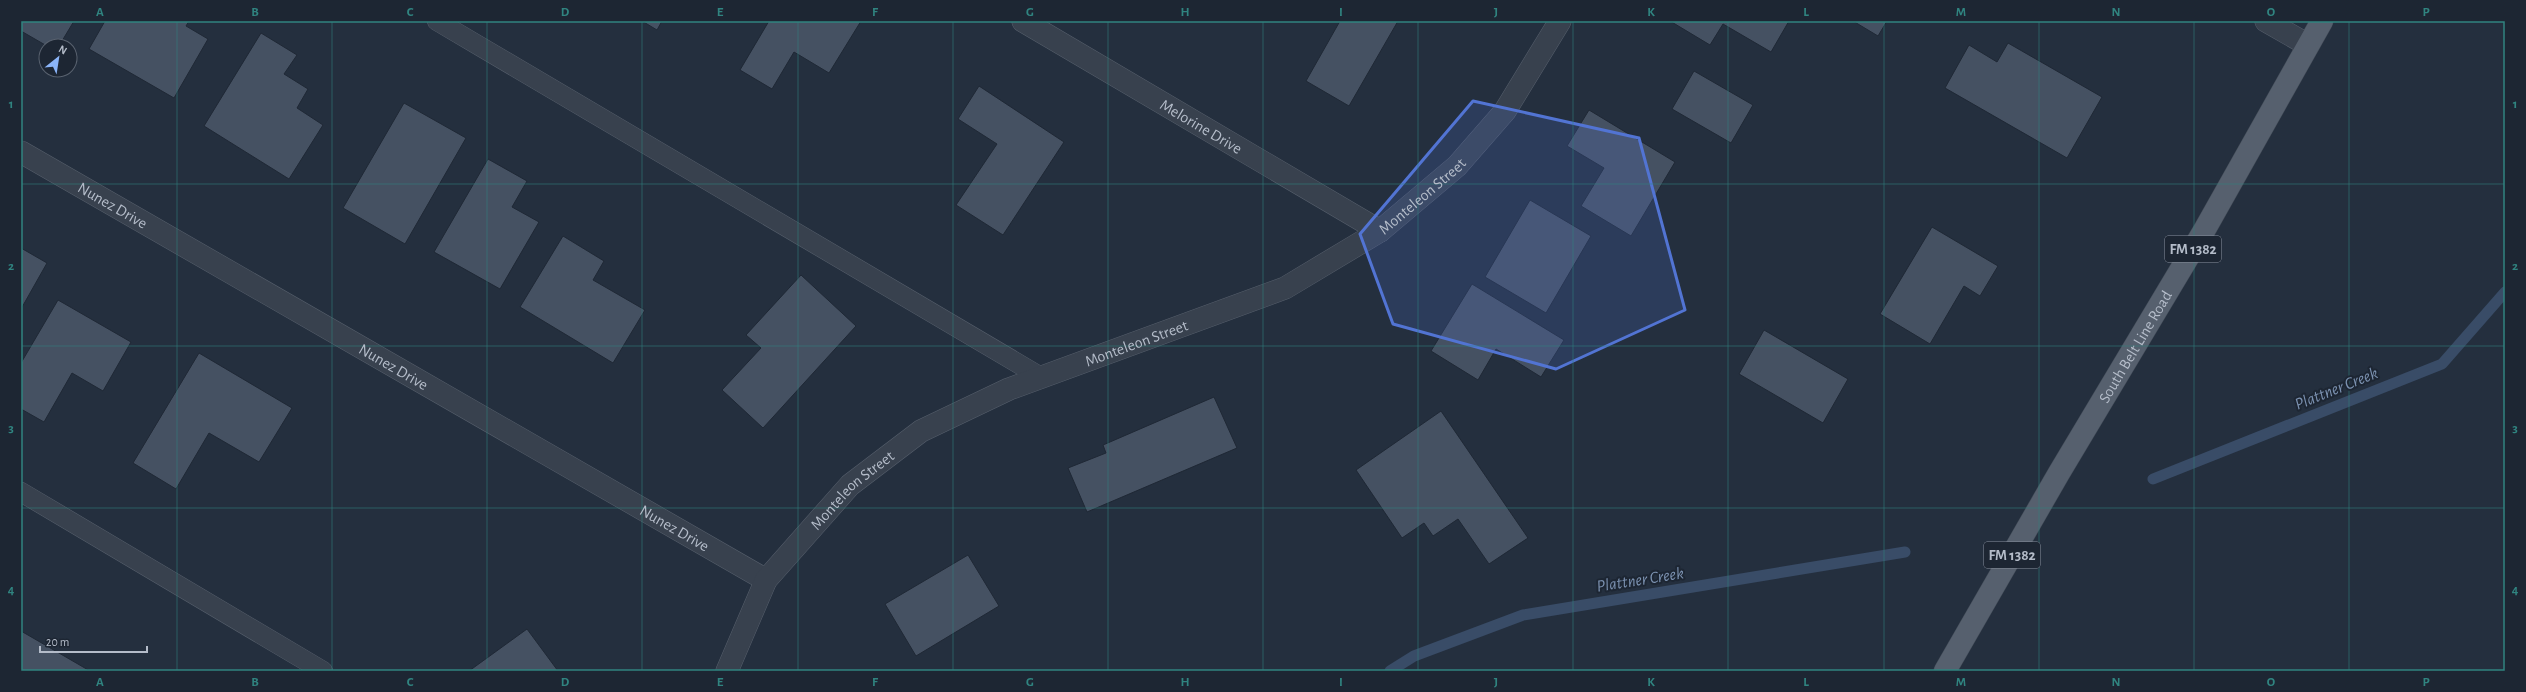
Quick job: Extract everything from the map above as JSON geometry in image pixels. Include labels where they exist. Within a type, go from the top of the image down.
[{"type":"main road","name":"South Belt Line Road","points":[[1945,671],[2059,473],[2205,230],[2322,21]]},
{"type":"street","name":"Melorine Drive","points":[[1023,21],[1380,231]]},
{"type":"street","name":"Monteleon Street","points":[[727,671],[766,580],[850,485],[921,431],[1009,389],[1285,288],[1380,231],[1458,166],[1505,111],[1560,21]]},
{"type":"street","points":[[2266,21],[2308,45]]},
{"type":"street","name":"Nunez Drive","points":[[21,152],[766,580]]},
{"type":"lane","points":[[437,21],[1041,377]]},
{"type":"lane","points":[[21,492],[324,671]]},
{"type":"highlighted area","points":[[1473,101],[1639,138],[1685,310],[1556,369],[1393,324],[1360,234]]},
{"type":"building","points":[[21,21],[74,21],[64,38],[38,38],[38,41],[21,31]]},
{"type":"building","points":[[105,21],[189,21],[186,26],[208,39],[174,98],[89,49]]},
{"type":"building","points":[[642,21],[662,21],[657,30]]},
{"type":"building","points":[[769,21],[861,21],[829,73],[794,52],[772,89],[740,70]]},
{"type":"building","points":[[1340,21],[1398,21],[1349,106],[1306,81]]},
{"type":"building","points":[[1670,21],[1789,21],[1771,52],[1723,24],[1710,45]]},
{"type":"building","points":[[1853,21],[1887,21],[1878,36]]},
{"type":"building","points":[[261,33],[297,55],[284,74],[308,89],[297,108],[323,125],[289,179],[204,126]]},
{"type":"building","points":[[2008,43],[2102,97],[2067,158],[1945,88],[1969,45],[1997,62]]},
{"type":"building","points":[[1694,71],[1753,105],[1731,143],[1672,109]]},
{"type":"building","points":[[979,86],[1064,142],[1003,235],[956,205],[997,144],[958,119]]},
{"type":"building","points":[[404,103],[466,138],[405,244],[343,208]]},
{"type":"building","points":[[1589,110],[1675,162],[1631,236],[1581,206],[1604,168],[1567,146]]},
{"type":"building","points":[[488,159],[527,181],[512,207],[539,222],[500,289],[434,252]]},
{"type":"building","points":[[1530,200],[1591,236],[1546,313],[1485,277]]},
{"type":"building","points":[[1932,227],[1998,266],[1980,296],[1964,286],[1930,344],[1880,314]]},
{"type":"building","points":[[563,236],[604,261],[593,280],[645,310],[613,363],[520,307]]},
{"type":"building","points":[[21,248],[47,263],[21,309]]},
{"type":"building","points":[[801,275],[856,326],[763,428],[722,390],[761,348],[746,335]]},
{"type":"building","points":[[1472,284],[1564,340],[1541,377],[1496,349],[1478,380],[1431,351]]},
{"type":"building","points":[[58,300],[131,342],[103,391],[72,373],[44,422],[21,409],[21,363]]},
{"type":"building","points":[[1764,330],[1848,379],[1823,423],[1739,374]]},
{"type":"building","points":[[199,353],[292,408],[259,462],[209,433],[176,489],[133,463]]},
{"type":"building","points":[[1214,397],[1237,448],[1087,512],[1068,468],[1106,453],[1103,445]]},
{"type":"building","points":[[1441,411],[1528,538],[1489,564],[1458,519],[1433,536],[1424,523],[1402,538],[1356,470]]},
{"type":"building","points":[[968,555],[999,606],[916,656],[885,604]]},
{"type":"building","points":[[527,629],[558,671],[469,671]]},
{"type":"building","points":[[21,631],[90,671],[21,671]]},
{"type":"waterway","name":"Plattner Creek","points":[[2153,479],[2442,364],[2505,292]]},
{"type":"waterway","name":"Plattner Creek","points":[[1390,671],[1414,656],[1523,615],[1905,552]]}]
